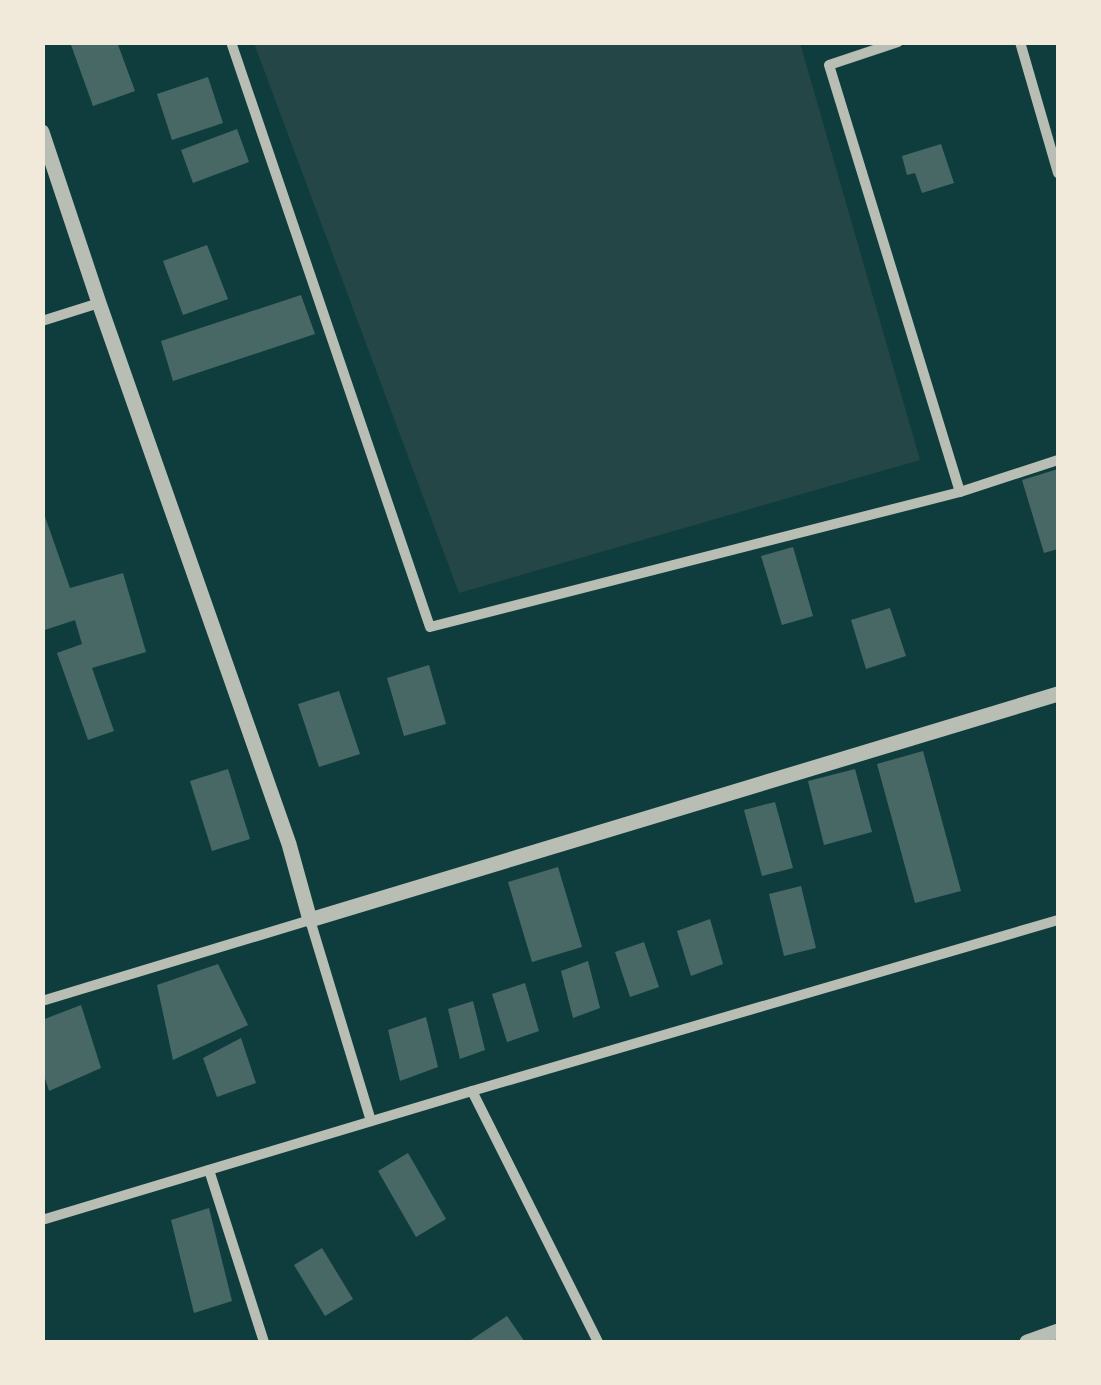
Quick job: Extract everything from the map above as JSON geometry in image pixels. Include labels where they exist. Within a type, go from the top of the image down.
[{"type":"street","points":[[231,42],[430,627],[960,492],[1058,460]]},
{"type":"street","points":[[898,42],[830,64],[960,492]]},
{"type":"street","points":[[1020,42],[1058,173]]},
{"type":"street","points":[[42,132],[289,844],[371,1121]]},
{"type":"street","points":[[42,322],[99,302]]},
{"type":"street","points":[[42,1001],[1058,694]]},
{"type":"street","points":[[42,1220],[1058,920]]},
{"type":"street","points":[[472,1091],[598,1342]]},
{"type":"street","points":[[209,1170],[264,1342]]},
{"type":"street","points":[[1027,1342],[1058,1331]]},
{"type":"shaded area","points":[[254,43],[800,43],[920,460],[459,593]]},
{"type":"building","points":[[70,42],[117,42],[135,91],[93,106]]},
{"type":"building","points":[[208,77],[223,123],[172,140],[157,94]]},
{"type":"building","points":[[237,129],[249,162],[193,183],[181,150]]},
{"type":"building","points":[[941,144],[954,183],[922,193],[915,173],[907,175],[902,156]]},
{"type":"building","points":[[207,245],[228,299],[183,315],[163,261]]},
{"type":"building","points":[[301,295],[315,334],[173,381],[161,341]]},
{"type":"building","points":[[1058,469],[1058,549],[1044,553],[1022,480]]},
{"type":"building","points":[[42,508],[70,588],[123,573],[146,652],[92,668],[114,731],[88,740],[57,653],[82,644],[75,620],[42,631]]},
{"type":"building","points":[[793,547],[813,616],[782,625],[761,556]]},
{"type":"building","points":[[890,608],[906,656],[866,669],[851,620]]},
{"type":"building","points":[[429,665],[446,724],[404,736],[387,678]]},
{"type":"building","points":[[339,691],[360,754],[319,767],[298,704]]},
{"type":"building","points":[[923,751],[961,891],[915,903],[877,764]]},
{"type":"building","points":[[228,769],[250,839],[212,851],[190,781]]},
{"type":"building","points":[[855,769],[872,832],[824,845],[808,781]]},
{"type":"building","points":[[775,802],[793,868],[762,876],[744,810]]},
{"type":"building","points":[[558,867],[582,947],[532,962],[508,882]]},
{"type":"building","points":[[801,886],[816,948],[784,956],[769,894]]},
{"type":"building","points":[[710,919],[723,964],[691,976],[677,931]]},
{"type":"building","points":[[644,942],[659,987],[630,997],[615,952]]},
{"type":"building","points":[[588,961],[600,1008],[573,1018],[561,971]]},
{"type":"building","points":[[218,964],[248,1025],[173,1060],[157,985]]},
{"type":"building","points":[[525,983],[539,1031],[507,1042],[492,994]]},
{"type":"building","points":[[473,1001],[485,1050],[460,1059],[448,1009]]},
{"type":"building","points":[[81,1005],[101,1068],[49,1091],[42,1069],[42,1020]]},
{"type":"building","points":[[426,1017],[438,1067],[400,1081],[388,1030]]},
{"type":"building","points":[[241,1038],[256,1083],[217,1097],[203,1058]]},
{"type":"building","points":[[408,1153],[446,1219],[416,1237],[378,1171]]},
{"type":"building","points":[[209,1208],[232,1301],[194,1313],[171,1220]]},
{"type":"building","points":[[322,1248],[353,1299],[325,1316],[294,1265]]},
{"type":"building","points":[[507,1316],[525,1342],[468,1342]]}]
